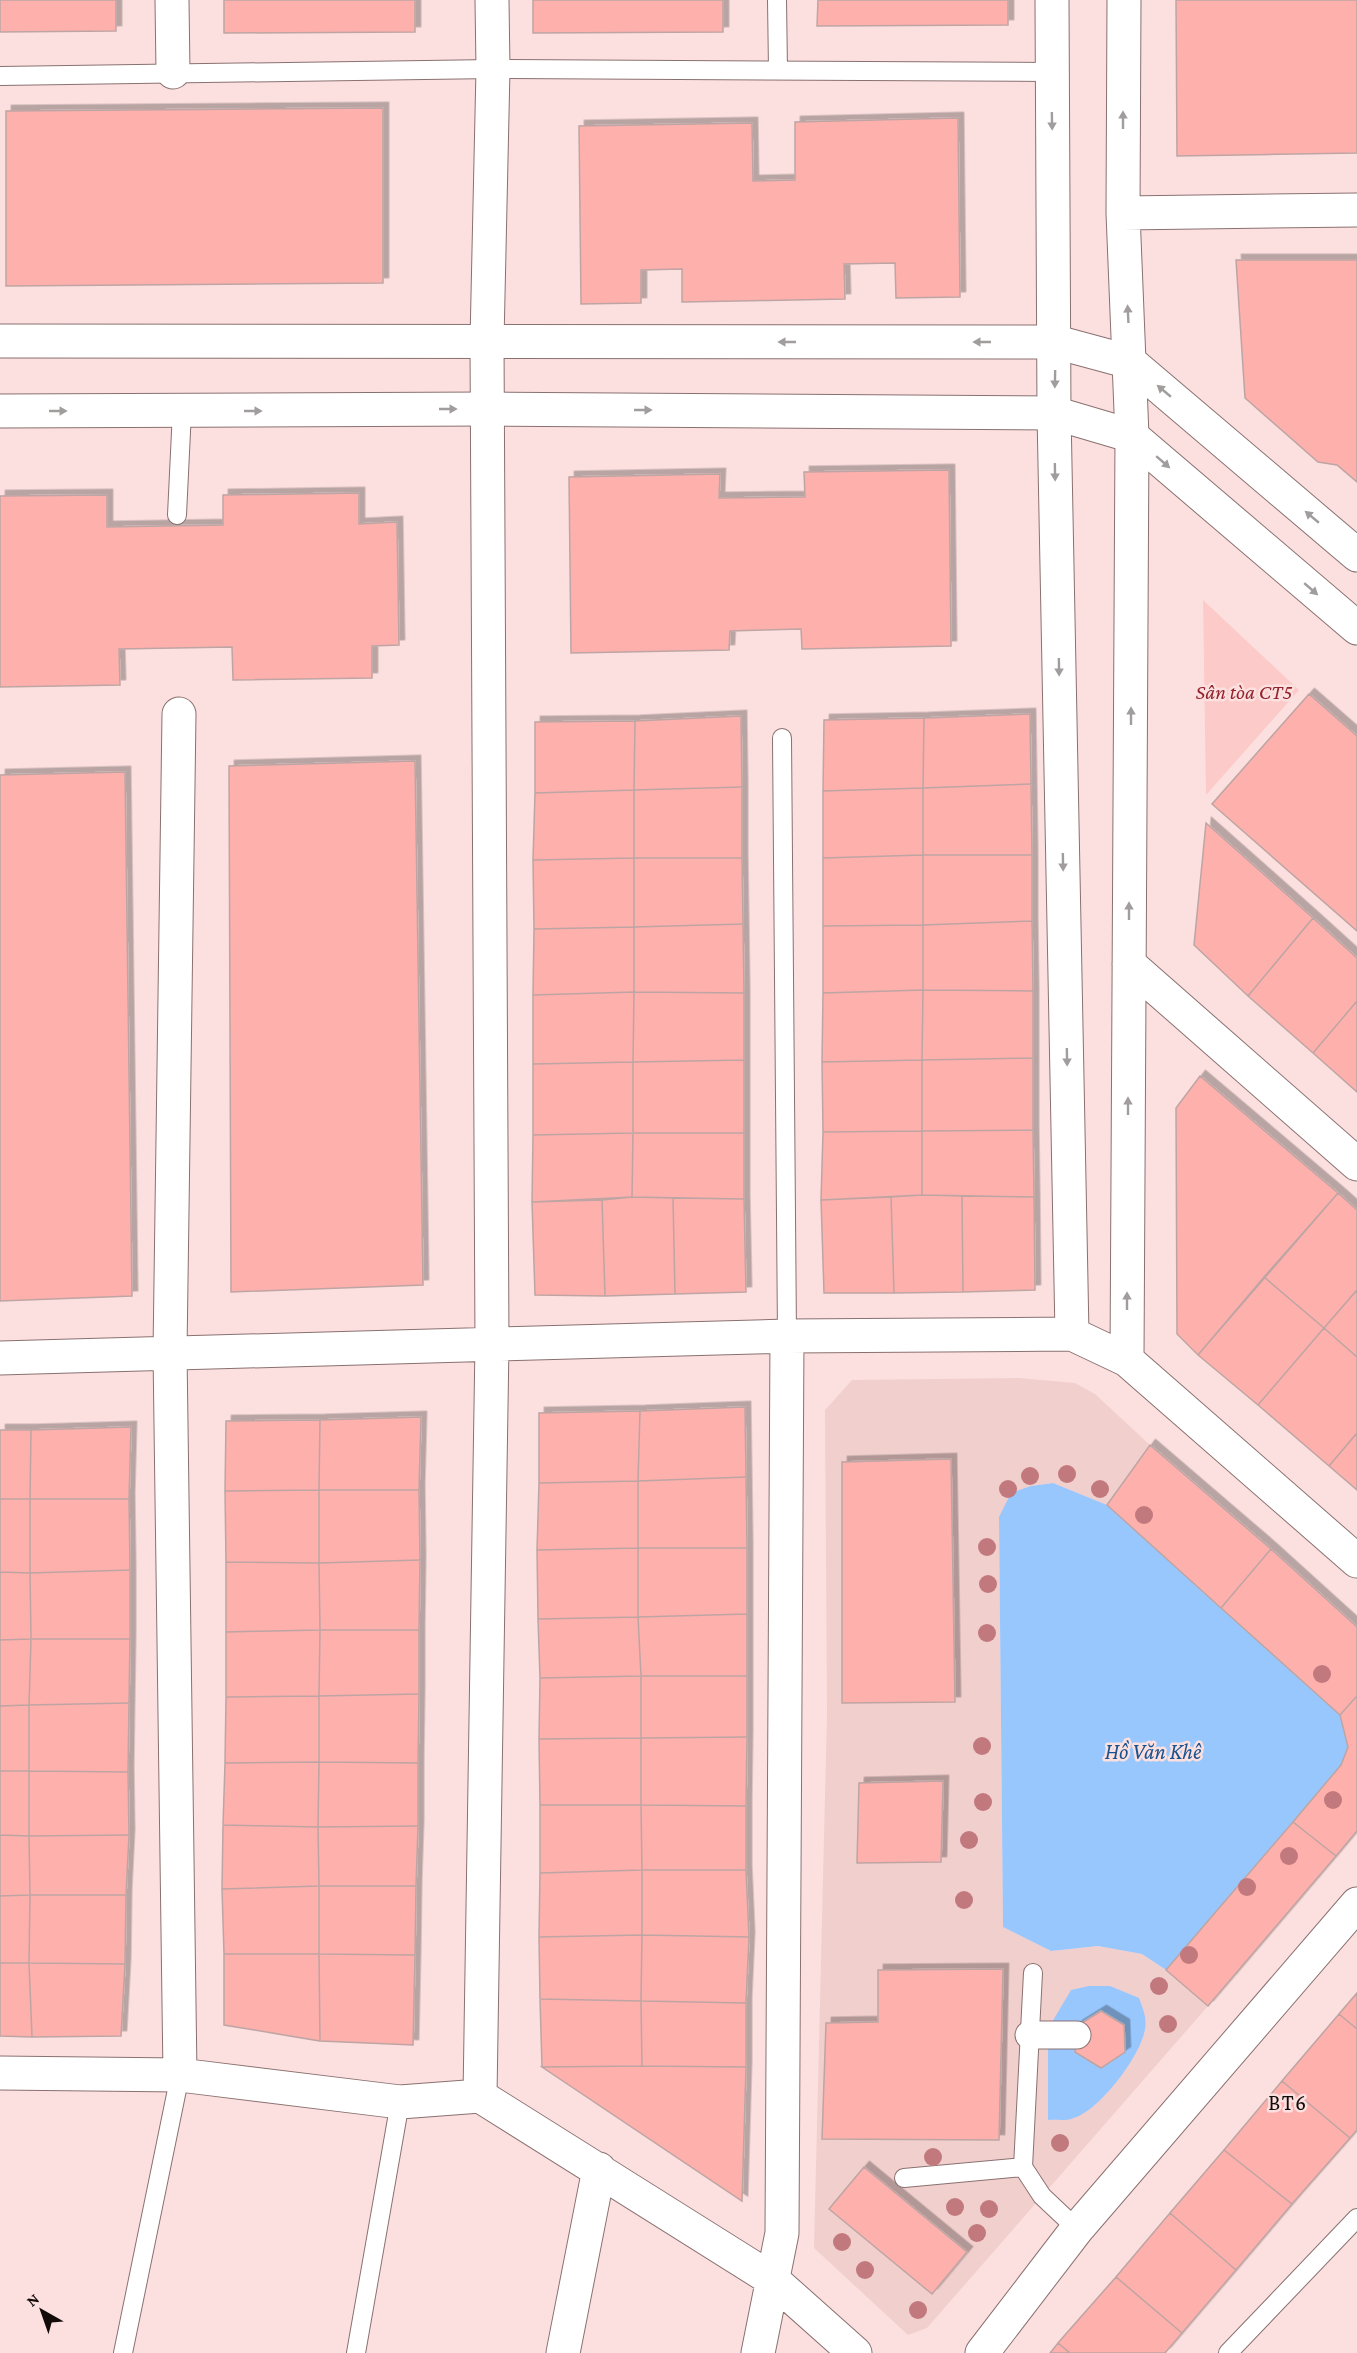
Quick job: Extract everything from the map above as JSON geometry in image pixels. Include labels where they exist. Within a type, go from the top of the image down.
[{"type":"street","points":[[172,0],[173,72]]},
{"type":"street","points":[[480,2096],[492,1344],[487,341],[493,69],[492,0]]},
{"type":"street","points":[[1052,0],[1051,72],[1056,342],[1054,413],[1072,1334]]},
{"type":"street","points":[[1124,0],[1123,213],[1132,436],[1126,1360]]},
{"type":"street","points":[[1123,213],[1357,210]]},
{"type":"street","points":[[0,341],[1056,342],[1130,362],[1357,555]]},
{"type":"street","points":[[0,411],[488,409],[1054,413],[1132,436],[1357,628]]},
{"type":"street","points":[[179,714],[170,1352],[180,2075]]},
{"type":"street","points":[[1129,964],[1357,1164]]},
{"type":"street","points":[[0,1358],[787,1336],[1072,1334],[1126,1360],[1357,1561]]},
{"type":"street","points":[[758,2353],[782,2233],[787,1336]]},
{"type":"street","points":[[982,2353],[1077,2229],[1357,1904]]},
{"type":"street","points":[[1029,2035],[1077,2035]]},
{"type":"street","points":[[0,2073],[180,2075],[400,2102],[480,2096],[773,2280],[855,2353]]},
{"type":"street","points":[[563,2353],[599,2169]]},
{"type":"lane","points":[[777,0],[778,70]]},
{"type":"lane","points":[[0,76],[493,69],[1051,72]]},
{"type":"lane","points":[[177,515],[182,411]]},
{"type":"lane","points":[[782,738],[787,1336]]},
{"type":"lane","points":[[1033,1973],[1023,2167],[1041,2196],[1077,2229]]},
{"type":"lane","points":[[123,2353],[180,2075]]},
{"type":"lane","points":[[356,2353],[400,2102]]},
{"type":"lane","points":[[904,2178],[1023,2167]]},
{"type":"lane","points":[[1228,2353],[1357,2218]]},
{"type":"shaded area","points":[[1019,1378],[1075,1383],[1095,1394],[1150,1445],[1107,1505],[1053,1483],[1031,1486],[999,1517],[1003,1927],[1051,1951],[1098,1946],[1142,1954],[1166,1970],[1208,2006],[927,2328],[908,2335],[814,2248],[827,1714],[825,1410],[852,1380]]},
{"type":"green space","name":"Sân tòa CT5","points":[[1203,600],[1299,690],[1206,795]]},
{"type":"water","name":"Hồ Văn Khê","points":[[1053,1483],[1107,1505],[1340,1715],[1348,1747],[1341,1765],[1166,1970],[1142,1954],[1098,1946],[1051,1951],[1003,1927],[999,1517],[1011,1493],[1031,1486]]},
{"type":"water","points":[[1089,1986],[1110,1986],[1139,1998],[1145,2021],[1142,2040],[1136,2054],[1117,2082],[1093,2106],[1082,2115],[1071,2119],[1048,2120],[1048,2029],[1071,1990]]},
{"type":"building","points":[[0,0],[116,0],[116,31],[0,32]]},
{"type":"building","points":[[224,0],[415,0],[415,32],[224,33]]},
{"type":"building","points":[[533,0],[723,0],[723,32],[533,33]]},
{"type":"building","points":[[818,0],[1008,0],[1008,25],[817,26]]},
{"type":"building","points":[[1176,0],[1357,0],[1357,153],[1177,156]]},
{"type":"building","points":[[383,108],[383,283],[6,286],[6,111]]},
{"type":"building","points":[[958,118],[960,297],[896,298],[895,263],[844,264],[845,299],[682,302],[682,269],[641,270],[641,303],[581,304],[579,126],[752,123],[753,181],[795,180],[795,122]]},
{"type":"building","points":[[1236,260],[1357,260],[1357,482],[1337,465],[1318,462],[1245,398]]},
{"type":"building","points":[[949,470],[951,646],[802,649],[801,629],[730,631],[729,650],[571,653],[569,477],[720,474],[719,498],[805,497],[804,472]]},
{"type":"building","points":[[359,493],[359,524],[397,522],[399,645],[372,646],[372,678],[233,680],[232,647],[119,649],[120,685],[0,687],[0,496],[107,495],[107,527],[223,525],[223,495]]},
{"type":"building","points":[[1309,694],[1357,736],[1357,931],[1212,804]]},
{"type":"building","points":[[1030,714],[1031,784],[923,788],[924,718]]},
{"type":"building","points":[[741,716],[742,787],[634,790],[635,721]]},
{"type":"building","points":[[924,718],[923,788],[823,791],[824,720]]},
{"type":"building","points":[[635,721],[634,790],[535,793],[535,722]]},
{"type":"building","points":[[415,761],[423,1285],[231,1292],[229,766]]},
{"type":"building","points":[[125,772],[132,1296],[0,1301],[0,775]]},
{"type":"building","points":[[1031,784],[1032,855],[923,855],[923,788]]},
{"type":"building","points":[[742,787],[742,858],[634,858],[634,790]]},
{"type":"building","points":[[923,788],[923,855],[823,858],[823,791]]},
{"type":"building","points":[[634,790],[634,858],[533,860],[535,793]]},
{"type":"building","points":[[1206,823],[1313,918],[1248,996],[1194,945]]},
{"type":"building","points":[[923,855],[923,925],[823,926],[823,858]]},
{"type":"building","points":[[923,855],[1032,855],[1032,921],[923,925]]},
{"type":"building","points":[[634,858],[742,858],[743,924],[634,927]]},
{"type":"building","points":[[634,858],[634,927],[534,929],[533,860]]},
{"type":"building","points":[[1313,918],[1357,958],[1357,1001],[1313,1053],[1248,996]]},
{"type":"building","points":[[1032,921],[1033,991],[923,990],[923,925]]},
{"type":"building","points":[[743,924],[744,993],[634,992],[634,927]]},
{"type":"building","points":[[923,925],[923,990],[823,993],[823,926]]},
{"type":"building","points":[[634,927],[634,992],[533,995],[534,929]]},
{"type":"building","points":[[923,990],[922,1060],[822,1062],[823,993]]},
{"type":"building","points":[[923,990],[1033,991],[1033,1058],[922,1060]]},
{"type":"building","points":[[634,992],[744,993],[744,1060],[633,1062]]},
{"type":"building","points":[[634,992],[633,1062],[533,1064],[533,995]]},
{"type":"building","points":[[1357,1001],[1357,1092],[1313,1053]]},
{"type":"building","points":[[1033,1058],[1033,1130],[922,1131],[922,1060]]},
{"type":"building","points":[[744,1060],[744,1133],[633,1133],[633,1062]]},
{"type":"building","points":[[922,1060],[922,1131],[823,1132],[822,1062]]},
{"type":"building","points":[[633,1062],[633,1133],[533,1135],[533,1064]]},
{"type":"building","points":[[1200,1076],[1338,1193],[1198,1355],[1177,1334],[1176,1108]]},
{"type":"building","points":[[1033,1130],[1034,1197],[922,1195],[922,1131]]},
{"type":"building","points":[[922,1131],[922,1195],[821,1200],[823,1132]]},
{"type":"building","points":[[633,1133],[744,1133],[744,1199],[632,1197]]},
{"type":"building","points":[[633,1133],[632,1197],[532,1202],[533,1135]]},
{"type":"building","points":[[1338,1193],[1357,1210],[1357,1290],[1324,1328],[1264,1277]]},
{"type":"building","points":[[962,1196],[963,1292],[894,1293],[891,1197]]},
{"type":"building","points":[[962,1196],[1034,1197],[1035,1290],[963,1292]]},
{"type":"building","points":[[632,1197],[673,1198],[675,1294],[605,1296],[602,1200]]},
{"type":"building","points":[[891,1197],[894,1293],[824,1293],[821,1200]]},
{"type":"building","points":[[673,1198],[744,1199],[746,1292],[675,1294]]},
{"type":"building","points":[[602,1200],[605,1296],[535,1295],[532,1202]]},
{"type":"building","points":[[1264,1277],[1324,1328],[1258,1405],[1198,1355]]},
{"type":"building","points":[[1357,1290],[1357,1357],[1324,1328]]},
{"type":"building","points":[[1324,1328],[1357,1357],[1357,1433],[1329,1466],[1258,1405]]},
{"type":"building","points":[[745,1407],[746,1477],[638,1481],[640,1411]]},
{"type":"building","points":[[640,1411],[638,1481],[539,1483],[539,1413]]},
{"type":"building","points":[[421,1417],[419,1490],[319,1490],[320,1420]]},
{"type":"building","points":[[320,1420],[319,1490],[225,1491],[226,1421]]},
{"type":"building","points":[[131,1427],[129,1499],[30,1499],[31,1430]]},
{"type":"building","points":[[0,1430],[31,1430],[30,1499],[0,1499]]},
{"type":"building","points":[[1357,1433],[1357,1490],[1329,1466]]},
{"type":"building","points":[[1150,1445],[1271,1549],[1221,1608],[1107,1505]]},
{"type":"building","points":[[951,1459],[955,1702],[842,1703],[842,1462]]},
{"type":"building","points":[[746,1477],[747,1548],[638,1548],[638,1481]]},
{"type":"building","points":[[638,1481],[638,1548],[537,1550],[539,1483]]},
{"type":"building","points":[[319,1490],[319,1563],[226,1562],[225,1491]]},
{"type":"building","points":[[319,1490],[419,1490],[420,1560],[319,1563]]},
{"type":"building","points":[[0,1499],[30,1499],[30,1573],[0,1572]]},
{"type":"building","points":[[30,1499],[129,1499],[130,1570],[30,1573]]},
{"type":"building","points":[[638,1548],[638,1617],[538,1619],[537,1550]]},
{"type":"building","points":[[638,1548],[747,1548],[747,1614],[638,1617]]},
{"type":"building","points":[[1271,1549],[1357,1627],[1357,1696],[1340,1715],[1221,1608]]},
{"type":"building","points":[[420,1560],[419,1630],[320,1630],[319,1563]]},
{"type":"building","points":[[226,1562],[319,1563],[320,1630],[226,1632]]},
{"type":"building","points":[[130,1570],[130,1639],[31,1639],[30,1573]]},
{"type":"building","points":[[0,1572],[30,1573],[31,1639],[0,1640]]},
{"type":"building","points":[[747,1614],[747,1676],[641,1676],[638,1617]]},
{"type":"building","points":[[638,1617],[641,1676],[540,1678],[538,1619]]},
{"type":"building","points":[[320,1630],[419,1630],[419,1694],[319,1696]]},
{"type":"building","points":[[320,1630],[319,1696],[226,1697],[226,1632]]},
{"type":"building","points":[[31,1639],[130,1639],[129,1703],[29,1705]]},
{"type":"building","points":[[31,1639],[29,1705],[0,1706],[0,1640]]},
{"type":"building","points":[[641,1676],[641,1738],[539,1739],[540,1678]]},
{"type":"building","points":[[641,1676],[747,1676],[747,1737],[641,1738]]},
{"type":"building","points":[[419,1694],[418,1763],[319,1762],[319,1696]]},
{"type":"building","points":[[319,1696],[319,1762],[225,1763],[226,1697]]},
{"type":"building","points":[[1357,1696],[1357,1831],[1336,1856],[1293,1822],[1341,1765],[1348,1747],[1340,1715]]},
{"type":"building","points":[[129,1703],[128,1772],[29,1771],[29,1705]]},
{"type":"building","points":[[29,1705],[29,1771],[0,1771],[0,1706]]},
{"type":"building","points":[[747,1737],[746,1806],[641,1805],[641,1738]]},
{"type":"building","points":[[641,1738],[641,1805],[540,1805],[539,1739]]},
{"type":"building","points":[[319,1762],[418,1763],[418,1826],[318,1827]]},
{"type":"building","points":[[319,1762],[318,1827],[223,1825],[225,1763]]},
{"type":"building","points":[[0,1771],[29,1771],[29,1836],[0,1835]]},
{"type":"building","points":[[29,1771],[128,1772],[129,1835],[29,1836]]},
{"type":"building","points":[[943,1781],[941,1862],[857,1863],[859,1783]]},
{"type":"building","points":[[540,1805],[641,1805],[642,1870],[540,1873]]},
{"type":"building","points":[[641,1805],[746,1806],[746,1870],[642,1870]]},
{"type":"building","points":[[1293,1822],[1336,1856],[1208,2006],[1166,1970]]},
{"type":"building","points":[[223,1825],[318,1827],[319,1886],[222,1889]]},
{"type":"building","points":[[418,1826],[416,1886],[319,1886],[318,1827]]},
{"type":"building","points":[[0,1835],[29,1836],[30,1895],[0,1896]]},
{"type":"building","points":[[129,1835],[126,1895],[30,1895],[29,1836]]},
{"type":"building","points":[[642,1870],[642,1935],[539,1937],[540,1873]]},
{"type":"building","points":[[642,1870],[746,1870],[749,1937],[642,1935]]},
{"type":"building","points":[[319,1886],[319,1954],[224,1954],[222,1889]]},
{"type":"building","points":[[319,1886],[416,1886],[415,1955],[319,1954]]},
{"type":"building","points":[[30,1895],[29,1963],[0,1963],[0,1896]]},
{"type":"building","points":[[30,1895],[126,1895],[125,1964],[29,1963]]},
{"type":"building","points":[[642,1935],[749,1937],[746,2003],[641,2001]]},
{"type":"building","points":[[642,1935],[641,2001],[540,1999],[539,1937]]},
{"type":"building","points":[[224,1954],[319,1954],[320,2041],[224,2025]]},
{"type":"building","points":[[319,1954],[415,1955],[413,2045],[320,2041]]},
{"type":"building","points":[[0,1963],[29,1963],[32,2037],[0,2036]]},
{"type":"building","points":[[29,1963],[125,1964],[121,2036],[32,2037]]},
{"type":"building","points":[[1003,1969],[999,2140],[822,2139],[826,2023],[878,2022],[878,1970]]},
{"type":"building","points":[[1357,1993],[1357,2029],[1339,2014]]},
{"type":"building","points":[[540,1999],[641,2001],[642,2066],[542,2067]]},
{"type":"building","points":[[641,2001],[746,2003],[746,2067],[642,2066]]},
{"type":"building","points":[[1101,2011],[1124,2025],[1125,2052],[1101,2068],[1075,2052],[1077,2026]]},
{"type":"building","points":[[1339,2014],[1357,2029],[1357,2130],[1350,2138],[1282,2081]]},
{"type":"building","points":[[542,2067],[746,2067],[742,2201]]},
{"type":"building","points":[[1282,2081],[1350,2138],[1292,2204],[1224,2150]]},
{"type":"building","points":[[1224,2150],[1292,2204],[1236,2270],[1170,2213]]},
{"type":"building","points":[[864,2167],[967,2252],[932,2294],[829,2209]]},
{"type":"building","points":[[1170,2213],[1236,2270],[1182,2333],[1116,2277]]},
{"type":"building","points":[[1116,2277],[1182,2333],[1165,2353],[1070,2353],[1058,2343]]},
{"type":"building","points":[[1058,2343],[1070,2353],[1050,2353]]},
{"type":"district","name":"BT6","points":[[1288,2102]]}]
